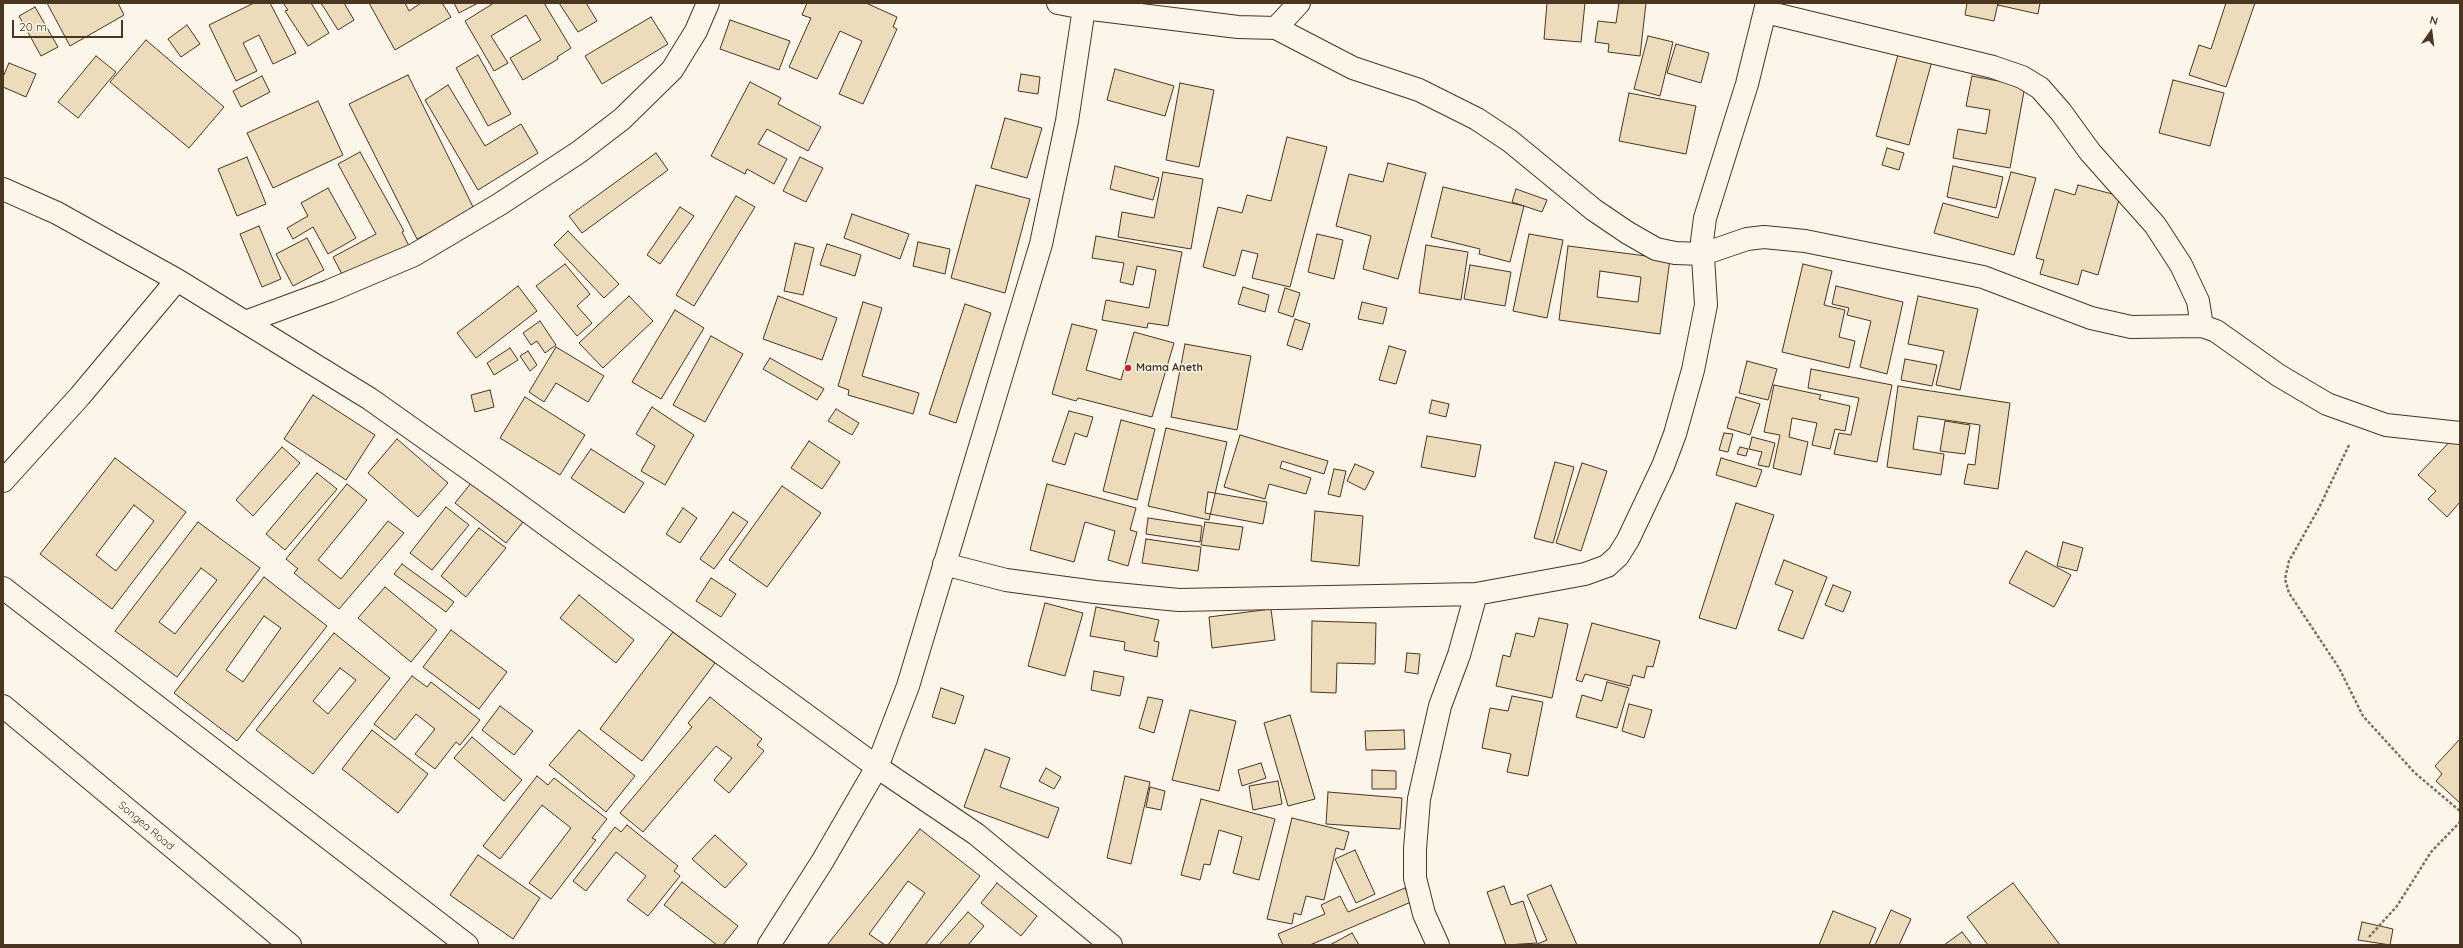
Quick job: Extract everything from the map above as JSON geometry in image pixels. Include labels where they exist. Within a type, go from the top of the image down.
[{"type":"main road","points":[[245,322],[329,291],[414,255],[500,204],[579,152],[622,119],[672,70],[696,31],[708,3]]},
{"type":"main road","points":[[1058,3],[1084,8],[1238,27],[1276,28],[1353,68],[1419,90],[1477,119],[1510,141],[1594,210],[1628,233],[1656,249],[1675,253],[1703,254],[1747,239],[1764,237],[1805,241],[1983,278],[2091,318],[2131,327],[2202,326],[2216,331],[2278,375],[2327,404],[2362,418],[2394,426],[2460,433]]},
{"type":"main road","points":[[1276,28],[1299,3]]},
{"type":"main road","points":[[769,945],[822,862],[877,767],[908,686],[1040,244],[1067,121],[1084,8]]},
{"type":"main road","points":[[944,564],[1006,580],[1095,592],[1179,600],[1476,594],[1585,574],[1607,566],[1618,556],[1663,466],[1679,420],[1693,370],[1706,305],[1703,230],[1711,193],[1747,84],[1766,8],[1993,66],[2022,78],[2040,88],[2062,112],[2090,152],[2155,225],[2181,265],[2198,301],[2202,326]]},
{"type":"main road","points":[[3,189],[58,214],[177,280],[382,408],[497,489],[877,767],[976,834],[1111,945]]},
{"type":"main road","points":[[3,481],[80,396],[177,280]]},
{"type":"main road","points":[[3,588],[467,945]]},
{"type":"main road","points":[[1438,945],[1424,914],[1415,878],[1415,850],[1419,799],[1440,706],[1459,655],[1476,594]]},
{"type":"main road","name":"Songea Road","points":[[3,706],[290,945]]},
{"type":"path","points":[[2362,418],[2319,508],[2295,548],[2285,579],[2289,593],[2339,668],[2363,716],[2416,774],[2460,811]]},
{"type":"path","points":[[2369,937],[2397,906],[2430,852],[2460,822]]},
{"type":"building","points":[[47,3],[118,3],[124,15],[70,46]]},
{"type":"building","points":[[254,3],[270,3],[296,53],[273,64],[259,35],[243,43],[257,71],[236,81],[209,25]]},
{"type":"building","points":[[283,3],[311,3],[329,33],[308,46],[285,11],[288,10]]},
{"type":"building","points":[[321,3],[344,3],[354,20],[338,30]]},
{"type":"building","points":[[369,3],[405,3],[409,11],[421,3],[442,3],[451,17],[395,50]]},
{"type":"building","points":[[454,3],[478,3],[459,13]]},
{"type":"building","points":[[494,3],[544,3],[571,48],[557,57],[558,59],[523,80],[510,58],[541,40],[526,15],[491,36],[508,63],[494,71],[465,21]]},
{"type":"building","points":[[559,3],[586,3],[597,21],[578,32]]},
{"type":"building","points":[[807,3],[866,3],[897,17],[893,27],[897,29],[863,104],[839,94],[862,41],[840,31],[817,79],[789,67],[811,18],[802,15]]},
{"type":"building","points":[[1547,3],[1585,3],[1581,42],[1544,39]]},
{"type":"building","points":[[1619,3],[1646,3],[1640,56],[1608,52],[1609,44],[1595,42],[1598,21],[1616,23]]},
{"type":"building","points":[[1967,3],[1998,3],[1994,21],[1965,15]]},
{"type":"building","points":[[1998,3],[2040,3],[2038,14],[1998,5]]},
{"type":"building","points":[[2226,3],[2255,3],[2226,87],[2189,75],[2199,45],[2211,49]]},
{"type":"building","points":[[35,7],[58,47],[41,56],[19,16]]},
{"type":"building","points":[[651,17],[668,44],[602,84],[585,56]]},
{"type":"building","points":[[730,20],[790,41],[779,70],[720,49]]},
{"type":"building","points":[[187,25],[200,44],[181,57],[168,39]]},
{"type":"building","points":[[1648,36],[1673,42],[1660,96],[1634,89]]},
{"type":"building","points":[[146,40],[224,107],[189,148],[110,82]]},
{"type":"building","points":[[1676,44],[1709,53],[1701,83],[1667,73]]},
{"type":"building","points":[[1899,51],[1932,61],[1909,145],[1876,136]]},
{"type":"building","points":[[478,55],[511,114],[488,126],[456,68]]},
{"type":"building","points":[[96,56],[116,72],[78,118],[58,102]]},
{"type":"building","points":[[9,63],[36,74],[26,97],[3,87],[3,77]]},
{"type":"building","points":[[1115,69],[1174,86],[1165,116],[1107,100]]},
{"type":"building","points":[[1021,74],[1040,77],[1038,94],[1018,91]]},
{"type":"building","points":[[408,75],[475,211],[417,239],[349,104]]},
{"type":"building","points":[[262,76],[270,92],[241,107],[233,91]]},
{"type":"building","points":[[1972,76],[2025,86],[2010,168],[1953,158],[1958,129],[1986,134],[1990,110],[1966,106]]},
{"type":"building","points":[[2173,80],[2224,93],[2210,146],[2159,133]]},
{"type":"building","points":[[750,82],[781,98],[778,104],[821,127],[808,151],[767,129],[758,144],[787,159],[774,184],[747,169],[745,174],[711,156]]},
{"type":"building","points":[[1180,83],[1214,90],[1199,167],[1166,160]]},
{"type":"building","points":[[448,85],[485,146],[521,124],[538,153],[478,190],[425,100]]},
{"type":"building","points":[[1629,93],[1696,106],[1686,154],[1619,141]]},
{"type":"building","points":[[318,101],[343,155],[273,188],[247,133]]},
{"type":"building","points":[[1005,118],[1042,128],[1027,178],[991,168]]},
{"type":"building","points":[[1287,137],[1327,147],[1290,287],[1252,278],[1258,254],[1242,250],[1235,276],[1203,267],[1218,207],[1242,213],[1247,195],[1271,201]]},
{"type":"building","points":[[1887,148],[1904,153],[1899,170],[1882,165]]},
{"type":"building","points":[[360,152],[404,231],[402,232],[409,246],[345,280],[333,257],[376,234],[338,164]]},
{"type":"building","points":[[656,153],[668,170],[582,233],[569,216]]},
{"type":"building","points":[[247,157],[266,204],[237,216],[218,169]]},
{"type":"building","points":[[800,157],[823,168],[806,202],[783,191]]},
{"type":"building","points":[[1388,163],[1426,173],[1398,279],[1363,269],[1371,236],[1336,226],[1349,174],[1383,182]]},
{"type":"building","points":[[1115,166],[1159,178],[1153,200],[1110,189]]},
{"type":"building","points":[[1953,166],[2003,177],[1996,208],[1947,197]]},
{"type":"building","points":[[1163,172],[1203,179],[1191,249],[1118,237],[1122,212],[1154,218]]},
{"type":"building","points":[[2011,172],[2036,178],[2014,255],[1934,233],[1943,203],[1998,218]]},
{"type":"building","points":[[976,185],[1030,199],[1005,293],[951,278]]},
{"type":"building","points":[[2078,185],[2120,196],[2098,275],[2082,270],[2078,285],[2040,274],[2044,260],[2036,258],[2055,189],[2075,195]]},
{"type":"building","points":[[1443,187],[1524,206],[1510,262],[1479,254],[1480,249],[1431,237]]},
{"type":"building","points":[[328,188],[356,238],[328,254],[313,227],[293,239],[287,228],[308,216],[301,203]]},
{"type":"building","points":[[1516,189],[1547,200],[1542,212],[1512,202]]},
{"type":"building","points":[[736,196],[755,207],[694,306],[676,295]]},
{"type":"building","points":[[680,207],[694,216],[660,264],[647,255]]},
{"type":"building","points":[[852,214],[909,234],[900,259],[844,238]]},
{"type":"building","points":[[259,226],[281,279],[262,287],[240,234]]},
{"type":"building","points":[[568,231],[619,284],[604,298],[554,245]]},
{"type":"building","points":[[1317,234],[1343,240],[1334,279],[1308,272]]},
{"type":"building","points":[[1529,234],[1563,240],[1547,318],[1513,311]]},
{"type":"building","points":[[1096,236],[1182,252],[1168,326],[1148,323],[1147,328],[1102,320],[1106,300],[1149,308],[1156,270],[1137,266],[1133,285],[1120,282],[1124,263],[1092,258]]},
{"type":"building","points":[[307,238],[324,270],[293,286],[276,254]]},
{"type":"building","points":[[918,242],[950,249],[945,274],[913,266]]},
{"type":"building","points":[[795,243],[814,248],[803,295],[784,291]]},
{"type":"building","points":[[827,244],[861,255],[855,276],[820,265]]},
{"type":"building","points":[[1426,245],[1468,252],[1461,300],[1419,293]]},
{"type":"building","points":[[1568,246],[1670,259],[1660,334],[1559,320]],"holes":[[[1600,271],[1641,277],[1638,302],[1597,297]]]},
{"type":"building","points":[[565,264],[590,294],[577,306],[592,323],[577,336],[536,286]]},
{"type":"building","points":[[1803,264],[1832,271],[1824,305],[1845,310],[1839,337],[1855,341],[1849,368],[1782,352]]},
{"type":"building","points":[[1470,265],[1511,272],[1505,306],[1464,299]]},
{"type":"building","points":[[518,286],[537,311],[476,358],[457,333]]},
{"type":"building","points":[[1836,286],[1903,302],[1887,374],[1860,367],[1871,321],[1847,315],[1849,308],[1832,304]]},
{"type":"building","points":[[1243,287],[1269,295],[1265,312],[1238,304]]},
{"type":"building","points":[[1285,288],[1300,293],[1293,317],[1278,312]]},
{"type":"building","points":[[629,296],[653,321],[603,368],[579,343]]},
{"type":"building","points":[[778,296],[837,318],[822,360],[763,339]]},
{"type":"building","points":[[1918,296],[1978,309],[1960,390],[1936,385],[1944,351],[1908,344]]},
{"type":"building","points":[[863,302],[882,308],[862,376],[919,393],[913,414],[848,395],[849,390],[838,386]]},
{"type":"building","points":[[1362,302],[1387,308],[1383,324],[1358,319]]},
{"type":"building","points":[[965,304],[991,313],[956,423],[929,414]]},
{"type":"building","points":[[675,310],[704,328],[661,399],[632,382]]},
{"type":"building","points":[[1295,319],[1310,324],[1302,350],[1287,345]]},
{"type":"building","points":[[540,321],[556,345],[545,353],[537,341],[531,345],[523,333]]},
{"type":"building","points":[[1072,324],[1097,330],[1086,370],[1121,380],[1134,332],[1174,343],[1152,417],[1078,398],[1076,401],[1052,394]]},
{"type":"building","points":[[711,336],[743,354],[705,422],[673,405]]},
{"type":"building","points":[[1185,344],[1251,356],[1237,430],[1171,417]]},
{"type":"building","points":[[1389,346],[1406,351],[1396,384],[1379,380]]},
{"type":"building","points":[[556,347],[604,376],[588,402],[556,383],[544,402],[529,392]]},
{"type":"building","points":[[510,348],[518,360],[494,375],[487,363]]},
{"type":"building","points":[[528,351],[537,365],[530,371],[520,356]]},
{"type":"building","points":[[770,358],[824,389],[817,400],[763,369]]},
{"type":"building","points":[[1905,359],[1937,365],[1932,386],[1901,380]]},
{"type":"building","points":[[1747,361],[1777,369],[1768,400],[1739,393]]},
{"type":"building","points":[[1811,369],[1892,385],[1877,462],[1834,454],[1839,433],[1851,435],[1859,398],[1808,388]]},
{"type":"building","points":[[1774,385],[1821,395],[1819,399],[1850,406],[1845,431],[1835,429],[1830,449],[1812,445],[1817,423],[1792,418],[1789,437],[1808,442],[1801,475],[1773,468],[1780,435],[1764,432]]},
{"type":"building","points":[[1898,386],[2010,403],[1998,489],[1964,484],[1968,464],[1975,465],[1980,425],[1918,416],[1913,449],[1944,454],[1941,475],[1887,467]]},
{"type":"building","points":[[490,390],[494,407],[475,412],[471,395]]},
{"type":"building","points":[[313,395],[375,435],[346,480],[284,439]]},
{"type":"building","points":[[525,397],[585,435],[560,475],[500,438]]},
{"type":"building","points":[[1736,397],[1760,404],[1750,435],[1727,428]]},
{"type":"building","points":[[1432,400],[1449,404],[1446,417],[1429,413]]},
{"type":"building","points":[[652,407],[694,435],[665,485],[641,471],[655,446],[636,434]]},
{"type":"building","points":[[836,409],[859,423],[852,435],[828,421]]},
{"type":"building","points":[[1069,411],[1093,417],[1087,437],[1075,433],[1065,465],[1052,461]]},
{"type":"building","points":[[1121,420],[1155,429],[1137,500],[1103,491]]},
{"type":"building","points":[[1945,421],[1970,425],[1965,454],[1940,451]]},
{"type":"building","points":[[1166,428],[1227,442],[1209,520],[1148,506]]},
{"type":"building","points":[[2460,431],[2460,502],[2447,517],[2428,499],[2436,491],[2418,475]]},
{"type":"building","points":[[1724,433],[1733,434],[1728,452],[1719,450]]},
{"type":"building","points":[[1240,435],[1328,461],[1324,474],[1282,461],[1280,468],[1311,478],[1306,494],[1269,484],[1265,499],[1224,487]]},
{"type":"building","points":[[1427,436],[1481,445],[1475,477],[1421,467]]},
{"type":"building","points":[[1752,437],[1775,443],[1769,467],[1758,465],[1762,452],[1749,449]]},
{"type":"building","points":[[397,439],[448,483],[418,517],[368,473]]},
{"type":"building","points":[[809,441],[840,462],[822,489],[791,468]]},
{"type":"building","points":[[282,447],[300,463],[253,516],[236,500]]},
{"type":"building","points":[[1740,447],[1748,449],[1746,456],[1737,454]]},
{"type":"building","points":[[591,449],[644,483],[624,513],[571,478]]},
{"type":"building","points":[[115,458],[186,512],[112,609],[40,554]],"holes":[[[134,505],[154,521],[116,571],[96,555]]]},
{"type":"building","points":[[1721,458],[1762,470],[1756,487],[1716,475]]},
{"type":"building","points":[[1555,462],[1574,467],[1553,543],[1534,538]]},
{"type":"building","points":[[1582,463],[1607,471],[1581,551],[1556,543]]},
{"type":"building","points":[[1355,464],[1374,472],[1365,490],[1347,481]]},
{"type":"building","points":[[1334,469],[1346,471],[1340,497],[1328,494]]},
{"type":"building","points":[[317,473],[337,489],[285,550],[266,534]]},
{"type":"building","points":[[472,482],[523,522],[506,543],[455,503]]},
{"type":"building","points":[[347,484],[367,500],[318,560],[341,579],[388,521],[404,533],[339,609],[294,573],[298,569],[286,559]]},
{"type":"building","points":[[1047,484],[1136,508],[1130,530],[1137,532],[1128,566],[1108,560],[1115,531],[1085,522],[1074,562],[1030,550]]},
{"type":"building","points":[[782,486],[821,513],[767,587],[729,560]]},
{"type":"building","points":[[1208,492],[1267,502],[1263,524],[1205,513]]},
{"type":"building","points":[[1736,503],[1774,515],[1736,629],[1699,618]]},
{"type":"building","points":[[446,507],[469,525],[432,570],[410,553]]},
{"type":"building","points":[[683,508],[697,518],[680,543],[666,534]]},
{"type":"building","points":[[1315,511],[1363,516],[1359,566],[1311,561]]},
{"type":"building","points":[[733,512],[748,522],[714,569],[700,559]]},
{"type":"building","points":[[1148,518],[1202,526],[1200,542],[1146,534]]},
{"type":"building","points":[[198,522],[260,568],[177,677],[115,631]],"holes":[[[201,568],[217,580],[175,634],[159,622]]]},
{"type":"building","points":[[1205,522],[1243,527],[1239,550],[1201,545]]},
{"type":"building","points":[[479,528],[506,548],[466,597],[441,576]]},
{"type":"building","points":[[1146,539],[1201,547],[1198,571],[1142,563]]},
{"type":"building","points":[[2063,542],[2083,548],[2077,571],[2057,566]]},
{"type":"building","points":[[2026,551],[2071,575],[2054,607],[2009,583]]},
{"type":"building","points":[[1784,560],[1827,577],[1803,639],[1778,630],[1793,591],[1775,584]]},
{"type":"building","points":[[402,564],[454,602],[446,612],[394,574]]},
{"type":"building","points":[[264,577],[327,626],[237,741],[174,693]],"holes":[[[264,616],[281,628],[243,682],[226,670]]]},
{"type":"building","points":[[711,578],[736,594],[721,617],[696,601]]},
{"type":"building","points":[[1833,585],[1851,592],[1843,612],[1825,605]]},
{"type":"building","points":[[385,587],[437,630],[411,662],[358,618]]},
{"type":"building","points":[[579,595],[634,640],[616,663],[560,618]]},
{"type":"building","points":[[1045,603],[1083,613],[1065,676],[1028,666]]},
{"type":"building","points":[[1096,607],[1159,620],[1154,641],[1159,642],[1157,657],[1124,650],[1125,642],[1090,636]]},
{"type":"building","points":[[1271,609],[1275,640],[1212,648],[1209,617]]},
{"type":"building","points":[[1539,618],[1568,624],[1552,698],[1496,686],[1503,655],[1510,657],[1516,633],[1534,637]]},
{"type":"building","points":[[1312,621],[1376,623],[1375,664],[1337,663],[1336,693],[1311,692]]},
{"type":"building","points":[[1592,623],[1660,641],[1653,667],[1647,666],[1644,678],[1633,675],[1630,686],[1585,674],[1582,682],[1576,680]]},
{"type":"building","points":[[451,630],[507,672],[479,709],[423,667]]},
{"type":"building","points":[[673,632],[715,663],[642,761],[600,729]]},
{"type":"building","points":[[334,633],[390,678],[313,774],[256,730]],"holes":[[[340,668],[356,680],[328,714],[313,701]]]},
{"type":"building","points":[[1407,653],[1420,654],[1418,674],[1405,672]]},
{"type":"building","points":[[1094,671],[1124,677],[1120,696],[1091,690]]},
{"type":"building","points":[[412,676],[427,687],[431,682],[480,720],[460,745],[456,742],[435,769],[415,754],[435,729],[416,714],[395,740],[374,724]]},
{"type":"building","points":[[1607,682],[1629,688],[1617,728],[1576,717],[1582,695],[1602,701]]},
{"type":"building","points":[[941,688],[964,696],[955,724],[932,717]]},
{"type":"building","points":[[1512,696],[1543,702],[1528,776],[1507,772],[1511,754],[1482,748],[1490,708],[1508,711]]},
{"type":"building","points":[[710,697],[762,739],[757,745],[764,751],[729,793],[714,780],[732,758],[716,746],[643,832],[620,813],[692,727],[688,723]]},
{"type":"building","points":[[1148,697],[1163,700],[1154,733],[1139,728]]},
{"type":"building","points":[[1629,704],[1652,710],[1644,738],[1622,731]]},
{"type":"building","points":[[500,706],[533,731],[514,755],[482,730]]},
{"type":"building","points":[[1190,710],[1236,721],[1219,791],[1172,780]]},
{"type":"building","points":[[1290,715],[1315,799],[1288,806],[1264,723]]},
{"type":"building","points":[[372,730],[428,774],[398,813],[342,769]]},
{"type":"building","points":[[579,730],[635,776],[606,812],[549,765]]},
{"type":"building","points":[[1404,730],[1405,749],[1366,750],[1365,731]]},
{"type":"building","points":[[472,737],[522,780],[504,801],[454,758]]},
{"type":"building","points":[[2460,739],[2460,803],[2436,781],[2442,774],[2435,766]]},
{"type":"building","points":[[985,749],[1010,758],[1000,787],[1059,808],[1048,838],[964,807]]},
{"type":"building","points":[[1261,763],[1266,778],[1242,786],[1238,770]]},
{"type":"building","points":[[1046,768],[1061,777],[1054,789],[1039,781]]},
{"type":"building","points":[[1372,770],[1396,771],[1396,789],[1372,789]]},
{"type":"building","points":[[537,776],[548,785],[554,778],[607,819],[592,838],[596,840],[551,899],[529,883],[571,828],[542,805],[500,859],[483,846]]},
{"type":"building","points":[[1125,776],[1150,782],[1131,864],[1107,858]]},
{"type":"building","points":[[1278,781],[1282,804],[1253,810],[1249,786]]},
{"type":"building","points":[[1150,787],[1165,791],[1161,810],[1146,807]]},
{"type":"building","points":[[1328,792],[1402,798],[1400,829],[1326,824]]},
{"type":"building","points":[[1201,799],[1275,819],[1259,880],[1233,873],[1242,837],[1219,830],[1210,865],[1204,864],[1200,880],[1181,875]]},
{"type":"building","points":[[1292,818],[1349,832],[1344,850],[1336,848],[1324,900],[1306,896],[1301,915],[1294,913],[1292,924],[1267,919]]},
{"type":"building","points":[[627,825],[678,866],[674,871],[680,876],[648,916],[627,900],[646,876],[616,852],[586,891],[573,881],[615,827],[621,832]]},
{"type":"building","points":[[920,829],[980,876],[925,945],[888,945],[925,893],[908,881],[869,934],[885,945],[827,945]]},
{"type":"building","points":[[715,835],[747,864],[725,888],[692,859]]},
{"type":"building","points":[[1355,850],[1375,894],[1356,903],[1335,859]]},
{"type":"building","points":[[478,855],[540,898],[513,939],[450,895]]},
{"type":"building","points":[[682,882],[738,926],[723,945],[717,945],[664,905]]},
{"type":"building","points":[[997,883],[1037,916],[1021,936],[981,903]]},
{"type":"building","points":[[2013,883],[2060,945],[1988,945],[1967,917]]},
{"type":"building","points":[[1551,885],[1577,945],[1535,945],[1547,940],[1527,895]]},
{"type":"building","points":[[1504,886],[1511,905],[1523,901],[1537,943],[1506,945],[1487,892]]},
{"type":"building","points":[[1405,888],[1411,902],[1310,945],[1283,945],[1278,934],[1325,914],[1321,905],[1340,896],[1348,912]]},
{"type":"building","points":[[1891,910],[1911,919],[1899,945],[1875,945]]},
{"type":"building","points":[[1833,911],[1876,928],[1869,945],[1819,945]]},
{"type":"building","points":[[968,912],[984,926],[968,945],[939,945]]},
{"type":"building","points":[[2362,922],[2393,929],[2390,945],[2358,940]]},
{"type":"building","points":[[1962,932],[1972,945],[1944,945]]},
{"type":"building","points":[[1352,933],[1359,945],[1330,945]]},
{"type":"place","name":"Mama Aneth","points":[[1128,368]]}]
